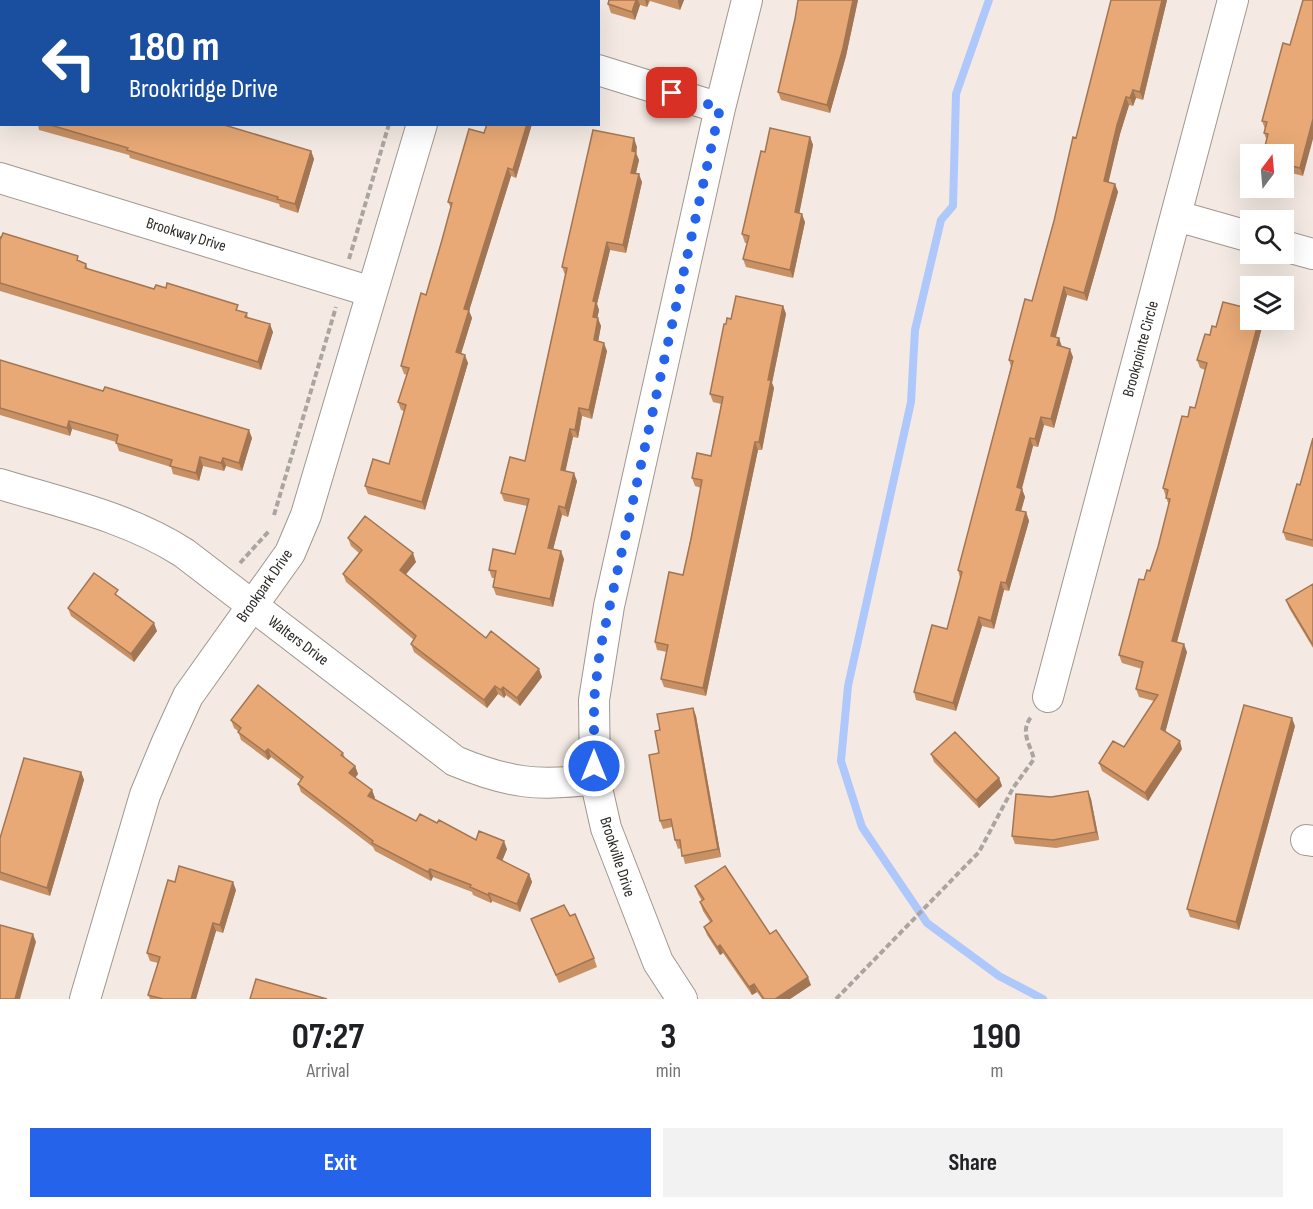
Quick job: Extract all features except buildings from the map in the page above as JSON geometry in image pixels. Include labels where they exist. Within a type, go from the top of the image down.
[{"type":"street","name":"Brookville Drive","points":[[682,999],[657,962],[631,899],[606,828],[595,779],[594,700],[600,650],[720,108],[747,0]]},
{"type":"street","name":"Brookpointe Circle","points":[[1048,698],[1233,0]]},
{"type":"street","points":[[600,71],[720,108]]},
{"type":"street","name":"Brookpark Drive","points":[[85,999],[145,795],[188,696],[290,553],[306,515],[421,126]]},
{"type":"street","name":"Brookway Drive","points":[[0,178],[372,292]]},
{"type":"street","points":[[1177,216],[1240,234]]},
{"type":"street","points":[[1294,249],[1313,254]]},
{"type":"street","name":"Walters Drive","points":[[0,484],[118,520],[159,537],[455,760],[494,777],[527,783],[556,784],[595,779]]},
{"type":"path","points":[[273,518],[388,126]]},
{"type":"path","points":[[222,583],[270,530]]},
{"type":"path","points":[[836,999],[979,852],[1013,788],[1034,759],[1025,742],[1026,722],[1048,698]]},
{"type":"waterway","points":[[989,0],[956,94],[953,206],[941,220],[915,330],[911,402],[848,686],[841,761],[862,827],[927,923],[999,976],[1043,999]]},
{"type":"route","points":[[594,766],[594,700],[600,650],[720,108],[672,93]]}]
